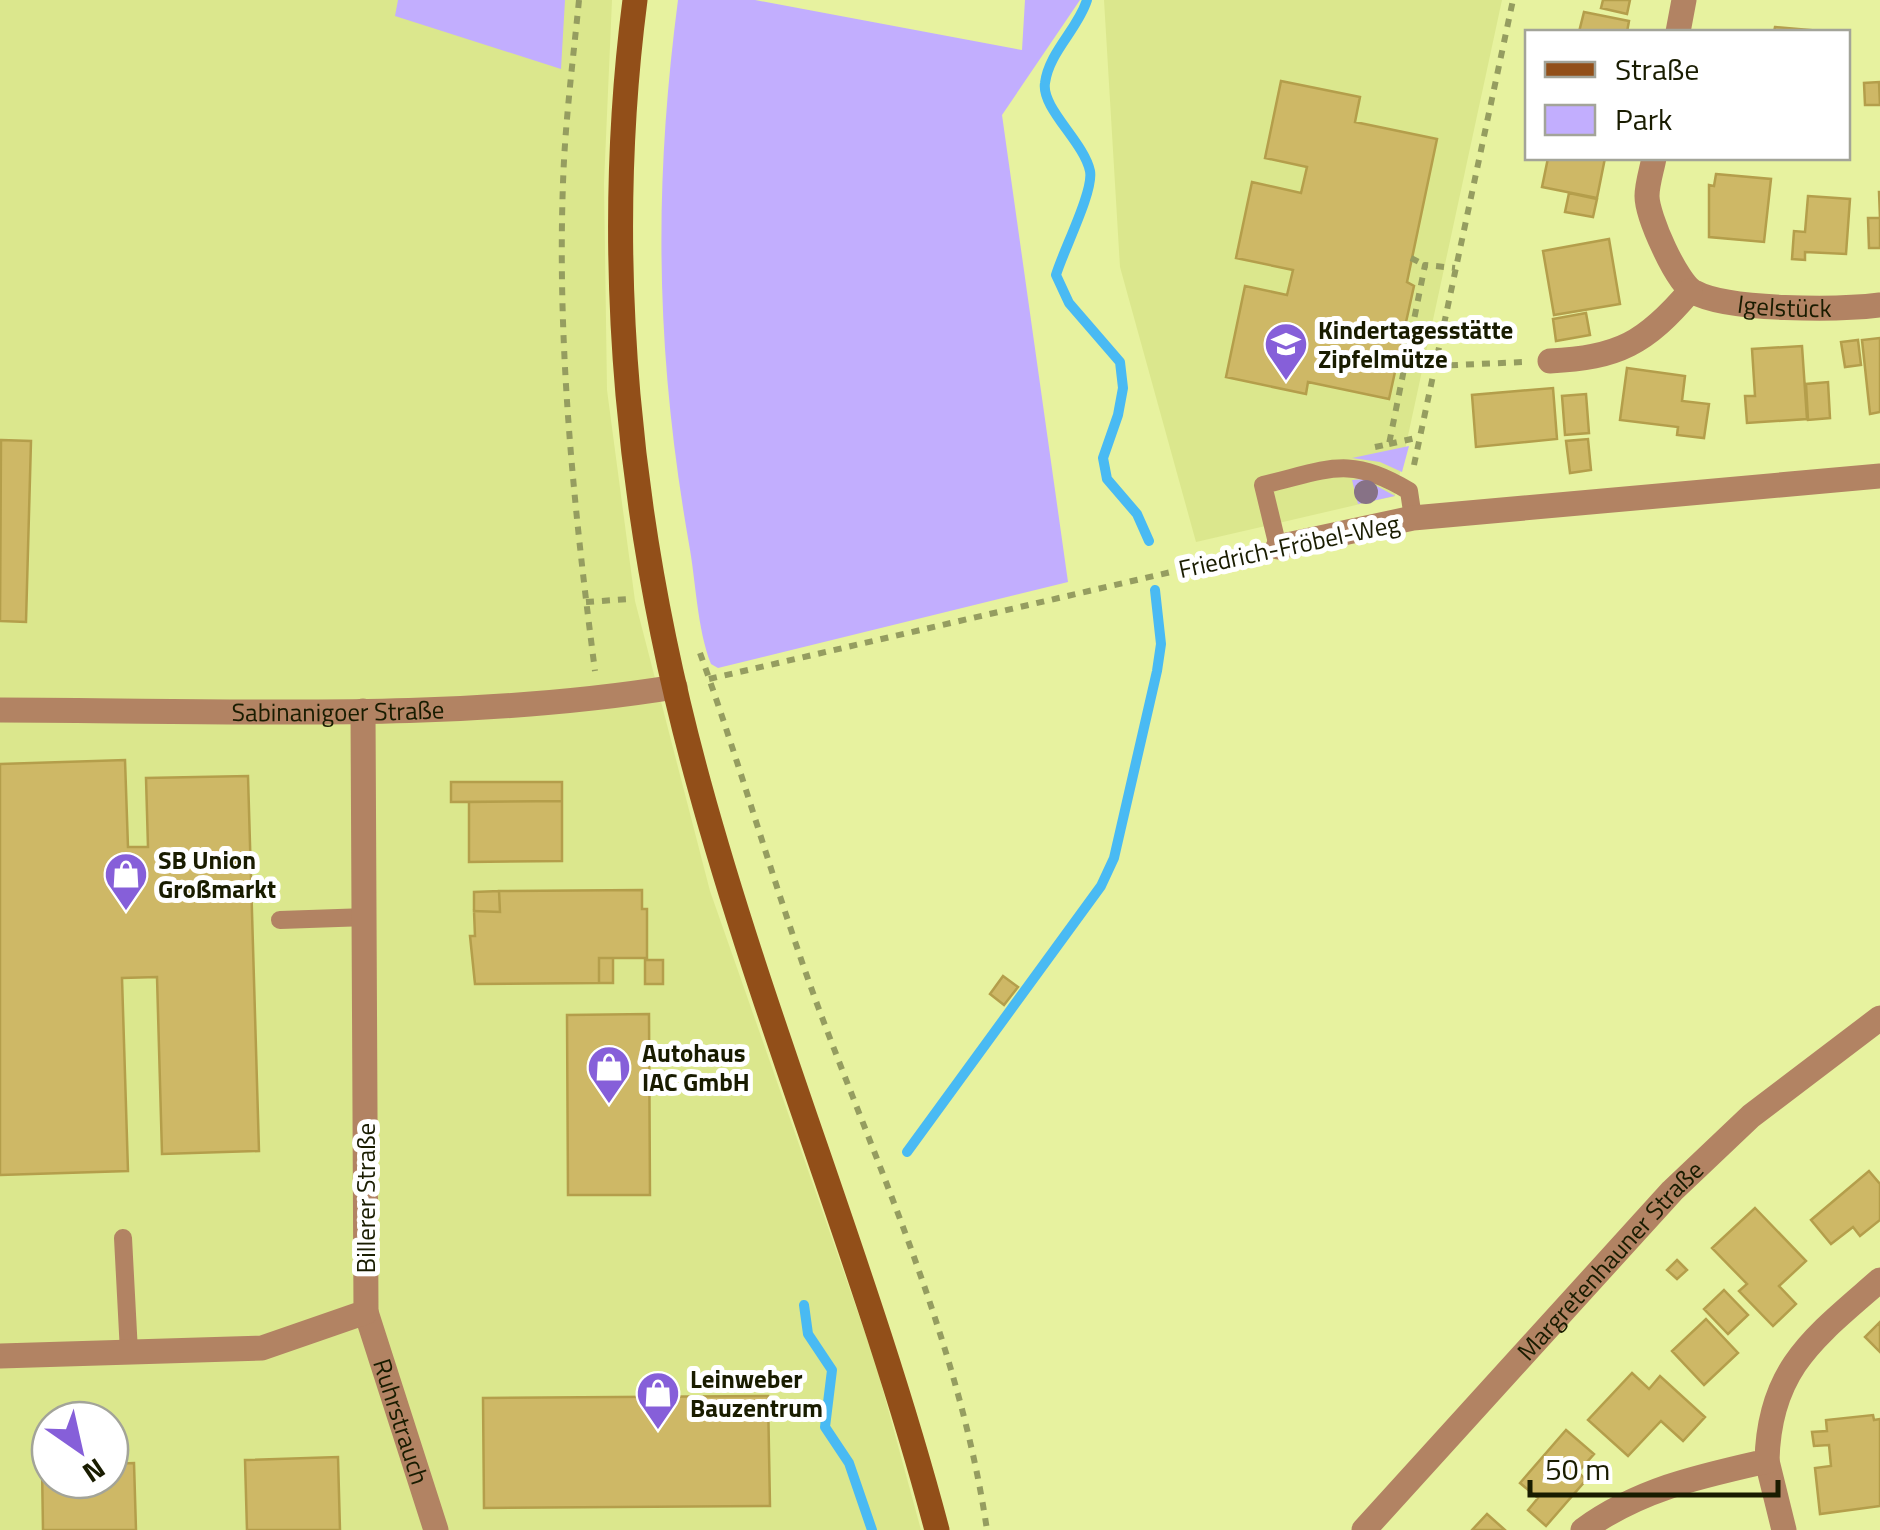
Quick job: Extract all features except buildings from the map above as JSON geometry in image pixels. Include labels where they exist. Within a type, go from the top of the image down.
[{"type":"main road","points":[[635,0],[622,180],[624,350],[654,597],[726,877],[887,1353],[937,1530]]},
{"type":"street","points":[[1678,30],[1684,0]]},
{"type":"street","points":[[1550,361],[1595,359],[1635,344],[1665,320],[1690,291],[1663,247],[1647,198],[1654,160]]},
{"type":"street","name":"Igelstück","points":[[1690,291],[1714,300],[1844,310],[1880,305]]},
{"type":"street","name":"Friedrich-Fröbel-Weg","points":[[1278,547],[1413,518],[1880,476]]},
{"type":"street","name":"Sabinanigoer Straße","points":[[0,710],[363,711],[599,700],[675,687]]},
{"type":"street","name":"Billerer Straße","points":[[363,711],[366,1312]]},
{"type":"street","name":"Margretenhauner Straße","points":[[1364,1530],[1672,1191],[1750,1116],[1880,1018]]},
{"type":"street","points":[[1784,1530],[1767,1461],[1768,1417],[1784,1381],[1813,1338],[1880,1280]]},
{"type":"street","points":[[0,1356],[262,1348],[366,1312]]},
{"type":"street","name":"Ruhrstrauch","points":[[366,1312],[436,1530]]},
{"type":"street","points":[[1583,1530],[1614,1508],[1648,1492],[1767,1461]]},
{"type":"lane","points":[[1278,547],[1263,485],[1344,466],[1376,471],[1409,491],[1413,518]]},
{"type":"lane","points":[[280,920],[366,917]]},
{"type":"lane","points":[[123,1238],[129,1352]]},
{"type":"path","points":[[579,0],[563,181],[562,303],[586,602],[599,700]]},
{"type":"path","points":[[1409,491],[1513,0]]},
{"type":"path","points":[[1411,258],[1425,265],[1455,268]]},
{"type":"path","points":[[1389,444],[1425,265]]},
{"type":"path","points":[[1434,366],[1550,361]]},
{"type":"path","points":[[1344,466],[1341,455],[1420,437]]},
{"type":"path","name":"Friedrich-Fröbel-Weg","points":[[709,679],[1278,547]]},
{"type":"path","points":[[586,602],[654,597]]},
{"type":"path","points":[[696,638],[762,853],[930,1297],[959,1402],[986,1530]]},
{"type":"shaded area","points":[[0,0],[612,0],[604,183],[607,390],[635,601],[710,891],[875,1361],[921,1530],[0,1530]]},
{"type":"shaded area","name":"Kindertagesstätte Zipfelmütze","points":[[1104,0],[1502,0],[1395,496],[1196,542],[1120,267]]},
{"type":"green space","points":[[398,0],[565,0],[561,69],[395,16]]},
{"type":"green space","points":[[678,0],[755,0],[1022,50],[1025,0],[1080,0],[1002,115],[1068,582],[718,668],[711,664],[700,620],[678,474],[664,339],[662,206]]},
{"type":"green space","points":[[1409,446],[1402,472],[1380,462],[1352,458]]},
{"type":"green space","points":[[1364,479],[1395,496],[1358,504],[1352,480]]},
{"type":"waterway","points":[[1087,0],[1052,61],[1045,83],[1050,103],[1090,171],[1083,206],[1056,275],[1069,303],[1120,362],[1123,388],[1103,458],[1107,479],[1137,514],[1149,541]]},
{"type":"waterway","points":[[907,1152],[1101,886],[1114,858],[1157,671],[1161,644],[1155,590]]},
{"type":"waterway","points":[[804,1305],[808,1334],[832,1370],[825,1427],[849,1463],[872,1530]]},
{"type":"place","name":"Kindertagesstätte Zipfelmütze","points":[[1286,382]]},
{"type":"place","name":"SB Union Großmarkt","points":[[126,912]]},
{"type":"place","name":"Autohaus IAC GmbH","points":[[609,1105]]},
{"type":"place","name":"Leinweber Bauzentrum","points":[[658,1431]]}]
